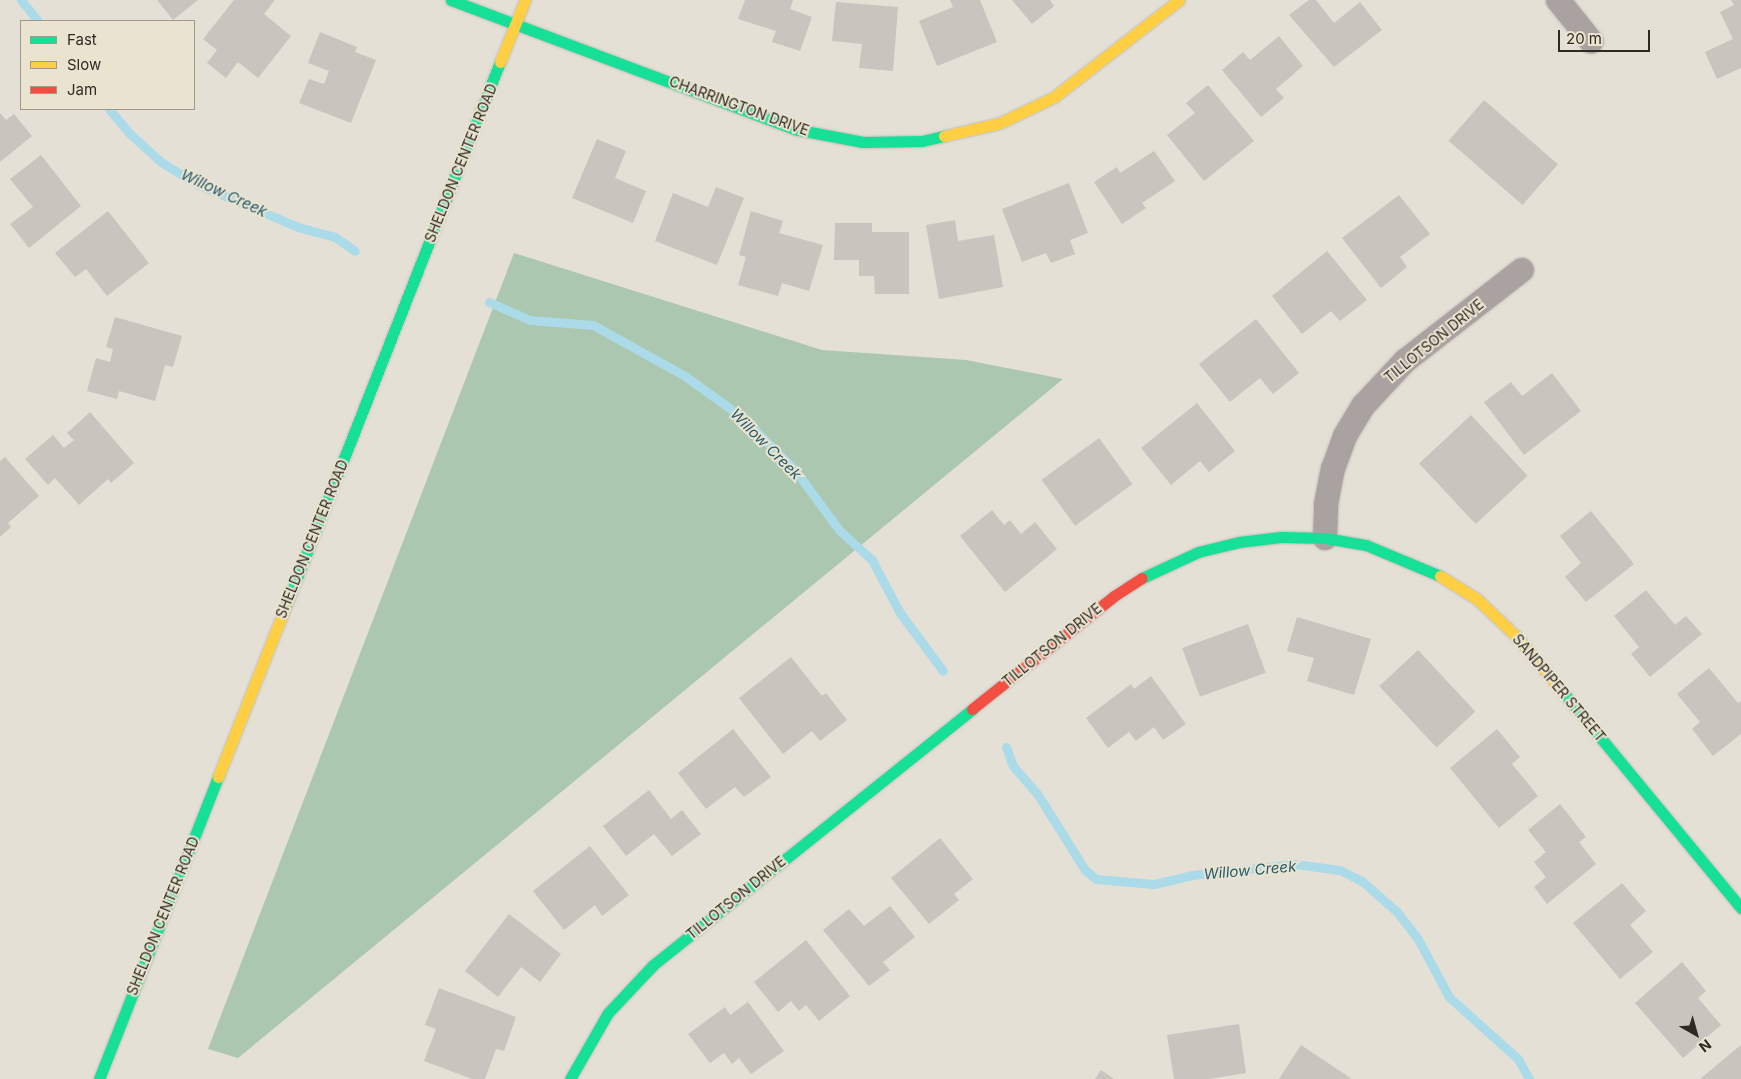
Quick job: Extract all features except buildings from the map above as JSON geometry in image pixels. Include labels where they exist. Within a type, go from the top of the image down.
[{"type":"street","name":"CHARRINGTON DRIVE","points":[[451,0],[516,22],[794,129],[863,142],[922,140],[1000,123],[1054,97],[1180,0]]},
{"type":"street","name":"SHELDON CENTER ROAD","points":[[99,1079],[525,0]]},
{"type":"street","points":[[1558,0],[1591,41]]},
{"type":"street","name":"TILLOTSON DRIVE","points":[[570,1079],[608,1013],[653,964],[1114,596],[1159,568],[1198,552],[1239,542],[1281,537],[1325,538],[1326,504],[1333,469],[1345,436],[1363,406],[1404,361],[1522,270]]},
{"type":"street","name":"SANDPIPER STREET","points":[[1325,538],[1366,545],[1435,572],[1477,599],[1516,636],[1741,908]]},
{"type":"green space","points":[[514,253],[822,350],[966,360],[1063,379],[238,1058],[208,1049]]},
{"type":"waterway","name":"Willow Creek","points":[[21,0],[37,20]]},
{"type":"waterway","name":"Willow Creek","points":[[110,110],[128,132],[161,162],[199,185],[298,227],[335,237],[355,251]]},
{"type":"waterway","name":"Willow Creek","points":[[489,302],[530,320],[593,325],[685,376],[743,418],[795,470],[839,530],[872,560],[900,613],[943,671]]},
{"type":"waterway","name":"Willow Creek","points":[[1006,747],[1013,766],[1038,795],[1085,870],[1096,879],[1154,884],[1192,875],[1295,864],[1340,870],[1362,881],[1397,912],[1418,939],[1449,997],[1518,1059],[1529,1079]]},
{"type":"traffic: fast","points":[[451,0],[794,129],[863,142],[922,141],[944,136]]},
{"type":"traffic: fast","points":[[285,608],[500,62]]},
{"type":"traffic: fast","points":[[1142,578],[1198,552],[1239,542],[1281,537],[1325,538],[1366,545],[1440,576]]},
{"type":"traffic: fast","points":[[1562,691],[1741,908]]},
{"type":"traffic: fast","points":[[570,1079],[608,1013],[653,965],[972,709]]},
{"type":"traffic: fast","points":[[99,1079],[218,777]]},
{"type":"traffic: slow","points":[[500,62],[525,0]]},
{"type":"traffic: slow","points":[[944,136],[1000,123],[1054,97],[1179,0]]},
{"type":"traffic: slow","points":[[1440,576],[1477,599],[1516,636],[1562,691]]},
{"type":"traffic: slow","points":[[218,777],[285,608]]},
{"type":"traffic: jam","points":[[972,709],[1114,596],[1142,578]]}]
